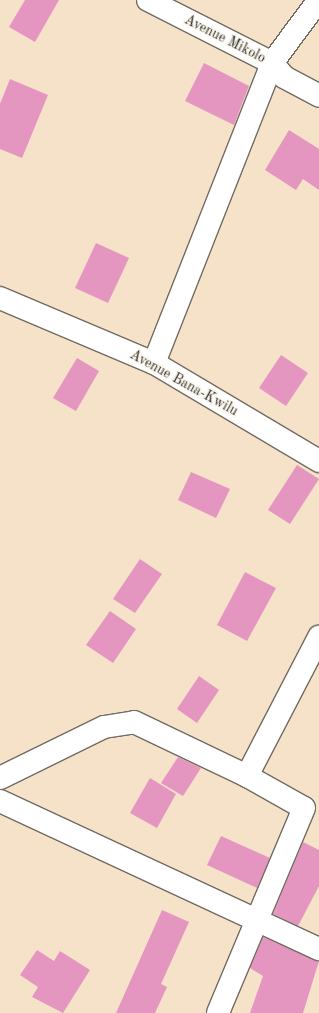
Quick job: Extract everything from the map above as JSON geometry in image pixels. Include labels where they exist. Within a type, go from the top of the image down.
[{"type":"street","name":"Avenue Mikolo","points":[[148,0],[272,63],[284,77],[319,96]]},
{"type":"street","points":[[154,364],[272,63],[319,0]]},
{"type":"street","name":"Avenue Bana-Kwilu","points":[[0,298],[154,364],[319,461]]},
{"type":"street","points":[[247,776],[319,637]]},
{"type":"street","points":[[0,778],[104,727],[134,722],[247,776],[304,808],[256,920],[235,981],[218,1013]]},
{"type":"street","points":[[0,801],[319,949]]},
{"type":"building","points":[[25,0],[59,0],[35,42],[9,27]]},
{"type":"building","points":[[204,63],[249,86],[234,125],[185,101]]},
{"type":"building","points":[[10,79],[48,95],[22,158],[0,149],[0,104]]},
{"type":"building","points":[[289,130],[319,149],[319,190],[303,179],[296,190],[265,170]]},
{"type":"building","points":[[96,243],[129,258],[108,303],[75,288]]},
{"type":"building","points":[[281,355],[308,373],[286,406],[259,388]]},
{"type":"building","points":[[77,358],[99,371],[76,411],[53,398]]},
{"type":"building","points":[[297,465],[319,479],[290,524],[268,510]]},
{"type":"building","points":[[191,472],[230,489],[216,518],[178,500]]},
{"type":"building","points":[[140,559],[162,574],[135,613],[113,599]]},
{"type":"building","points":[[245,572],[276,588],[247,641],[217,625]]},
{"type":"building","points":[[110,611],[136,629],[113,663],[86,645]]},
{"type":"building","points":[[199,676],[219,690],[197,723],[177,709]]},
{"type":"building","points":[[178,757],[201,768],[183,796],[161,783]]},
{"type":"building","points":[[150,778],[176,794],[157,828],[130,813]]},
{"type":"building","points":[[221,836],[270,858],[257,888],[207,865]]},
{"type":"building","points":[[303,842],[319,850],[319,886],[298,926],[273,914]]},
{"type":"building","points":[[162,910],[189,922],[161,984],[167,987],[155,1013],[116,1013]]},
{"type":"building","points":[[263,937],[319,961],[303,1013],[250,1013],[263,976],[250,968]]},
{"type":"building","points":[[37,950],[54,961],[60,951],[90,970],[63,1013],[32,997],[38,987],[20,975]]}]
